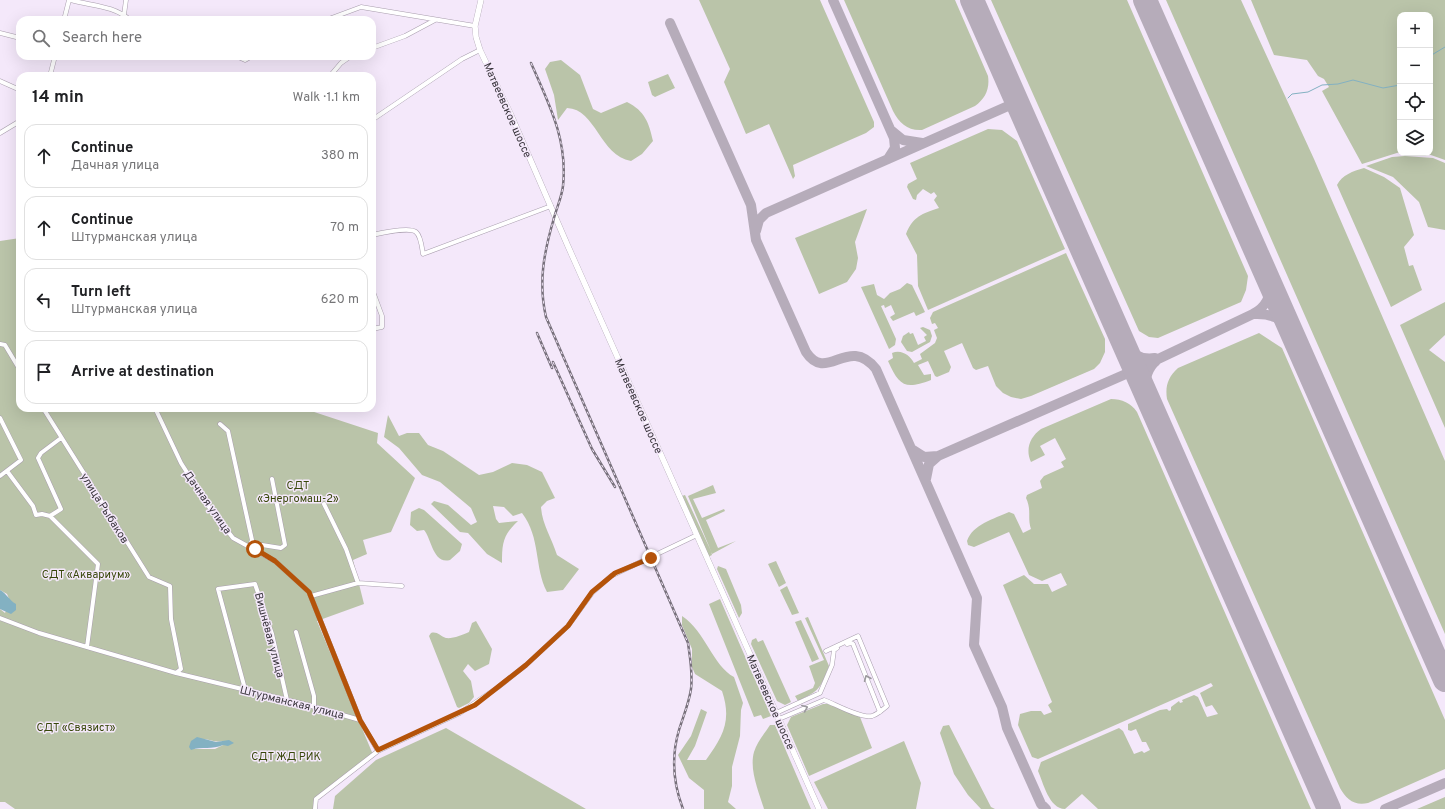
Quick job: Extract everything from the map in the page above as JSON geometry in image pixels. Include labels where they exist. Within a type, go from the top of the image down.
[{"type":"main road","name":"Матвеевское шоссе","points":[[481,0],[474,26],[480,50],[512,115],[819,809]]},
{"type":"street","points":[[65,16],[70,0],[110,8],[124,15],[126,0]]},
{"type":"street","points":[[337,16],[361,7],[474,26]]},
{"type":"street","points":[[376,47],[405,36],[436,20]]},
{"type":"street","points":[[0,33],[16,37]]},
{"type":"street","points":[[376,117],[462,58],[480,50]]},
{"type":"street","points":[[51,72],[55,60]]},
{"type":"street","points":[[333,72],[345,60]]},
{"type":"street","points":[[0,81],[16,88]]},
{"type":"street","points":[[0,133],[16,123]]},
{"type":"street","points":[[376,234],[404,230],[415,231],[418,234],[423,254],[551,206]]},
{"type":"street","points":[[376,300],[382,316],[382,327],[376,328]]},
{"type":"street","points":[[0,344],[5,345],[16,363]]},
{"type":"street","name":"улица Рыбаков","points":[[45,412],[149,577],[170,586],[171,619],[181,669],[176,673]]},
{"type":"street","name":"Дачная улица","points":[[157,412],[181,463],[209,507],[234,540],[250,546],[275,561],[305,587],[311,596],[360,720]]},
{"type":"street","points":[[0,418],[21,460],[0,476]]},
{"type":"street","points":[[220,424],[228,431],[252,540],[250,546]]},
{"type":"street","points":[[50,516],[61,509],[38,458],[41,453],[61,438]]},
{"type":"street","points":[[7,471],[33,506],[36,515],[42,514],[50,516],[99,565],[87,648]]},
{"type":"street","points":[[255,549],[260,546],[281,548],[286,545],[272,479]]},
{"type":"street","points":[[324,504],[346,549],[358,583]]},
{"type":"street","points":[[315,809],[316,799],[378,750],[475,705],[526,665],[568,626],[592,592],[608,578],[697,535]]},
{"type":"street","points":[[311,596],[358,583],[402,586]]},
{"type":"street","name":"Вишнёвая улица","points":[[245,689],[218,589],[255,584],[272,634],[287,700]]},
{"type":"street","name":"Штурманская улица","points":[[0,618],[39,633],[87,648],[176,673],[314,706],[360,720]]},
{"type":"street","points":[[296,632],[314,696],[314,706]]},
{"type":"street","points":[[779,719],[824,700],[862,716],[870,717],[880,712],[887,706],[858,636],[826,651]]},
{"type":"street","points":[[776,713],[820,692],[832,665],[834,650],[851,643],[853,644],[880,712]]},
{"type":"street","points":[[360,720],[378,750]]},
{"type":"green space","points":[[699,0],[820,0],[874,122],[874,127],[866,133],[793,165],[795,176],[793,179],[769,124],[746,134],[724,82],[730,69]]},
{"type":"green space","points":[[844,0],[955,0],[988,76],[986,93],[982,100],[975,106],[922,130],[908,128],[901,123],[893,111]]},
{"type":"green space","points":[[991,0],[1127,0],[1248,276],[1246,290],[1241,302],[1158,338],[1149,337],[1139,331]]},
{"type":"green space","points":[[1166,0],[1241,0],[1314,159],[1445,461],[1445,634]]},
{"type":"green space","points":[[1251,0],[1445,0],[1445,160],[1433,156],[1433,12],[1397,12],[1397,153],[1362,164],[1322,91],[1329,87],[1324,79],[1318,76],[1307,60],[1274,55]]},
{"type":"green space","points":[[561,60],[580,75],[593,109],[601,113],[627,102],[638,109],[648,123],[653,141],[642,154],[631,161],[612,151],[592,124],[577,110],[567,108],[558,120],[554,95],[545,69],[550,62]]},
{"type":"green space","points":[[668,74],[675,88],[655,97],[652,95],[648,82]]},
{"type":"green space","points":[[988,129],[1002,130],[1017,141],[1065,249],[928,310],[918,286],[917,255],[906,234],[915,219],[939,208],[934,200],[937,196],[934,192],[931,194],[923,189],[917,195],[916,200],[913,199],[907,187],[908,184],[917,179],[910,163]]},
{"type":"green space","points":[[1405,156],[1433,158],[1445,163],[1445,230],[1428,227],[1419,202],[1393,177],[1366,166],[1392,157]]},
{"type":"green space","points":[[1364,168],[1384,177],[1400,188],[1414,235],[1404,247],[1409,266],[1413,265],[1422,290],[1391,307],[1337,185],[1345,176]]},
{"type":"green space","points":[[867,209],[855,242],[858,258],[856,269],[847,282],[819,294],[795,238]]},
{"type":"green space","points":[[16,239],[16,412],[314,412],[378,433],[377,443],[415,478],[391,532],[363,540],[367,554],[353,560],[364,604],[317,621],[374,757],[317,798],[316,809],[15,809],[5,802],[0,802],[0,609],[5,613],[10,601],[7,594],[0,590],[0,241]],"holes":[[[203,739],[217,742],[222,741],[223,745],[215,749],[194,749]]]},
{"type":"green space","points":[[1066,253],[1105,339],[1105,352],[1100,363],[1094,369],[1021,399],[1011,397],[1003,393],[996,386],[988,366],[976,370],[973,368],[962,343],[944,351],[951,367],[949,372],[937,377],[935,376],[928,361],[918,365],[924,375],[931,374],[931,380],[915,385],[909,385],[904,384],[896,376],[888,361],[893,358],[892,353],[902,352],[914,363],[922,359],[920,354],[935,343],[937,338],[934,330],[938,328],[935,323],[932,324],[930,318],[933,312]]},
{"type":"green space","points":[[907,283],[912,285],[925,312],[916,316],[914,312],[893,321],[890,317],[895,314],[891,305],[885,308],[884,305],[881,306],[896,339],[895,345],[889,349],[861,287],[874,284],[877,295],[884,299],[890,293],[900,289]]},
{"type":"green space","points":[[1445,302],[1445,335],[1429,350],[1445,362],[1445,428],[1400,325]]},
{"type":"green space","points":[[923,327],[930,330],[932,336],[930,342],[912,352],[907,351],[901,342],[903,336],[909,332],[910,334],[913,333],[918,345],[926,341],[924,337],[927,335],[920,328]]},
{"type":"green space","points":[[1259,333],[1282,348],[1445,720],[1445,769],[1368,803],[1363,804],[1351,801],[1340,788],[1167,399],[1166,390],[1168,382],[1178,368]]},
{"type":"green space","points":[[1111,399],[1126,402],[1137,412],[1311,809],[1098,809],[1082,794],[1065,809],[1059,808],[1055,805],[1047,794],[1038,771],[1041,762],[1119,728],[1123,731],[1134,754],[1142,751],[1144,753],[1150,750],[1146,742],[1142,742],[1136,729],[1131,731],[1128,730],[1128,724],[1160,710],[1167,709],[1169,711],[1171,710],[1171,707],[1179,701],[1180,703],[1183,702],[1182,700],[1194,695],[1198,697],[1207,717],[1218,714],[1212,705],[1206,707],[1200,693],[1213,686],[1211,683],[1038,759],[1032,757],[1018,725],[1020,714],[1031,711],[1041,711],[1044,715],[1052,712],[1048,705],[1052,702],[1003,585],[1024,575],[1034,584],[1048,584],[1052,592],[1067,585],[1061,573],[1042,581],[1029,575],[1009,532],[974,547],[968,545],[967,541],[974,530],[979,526],[1009,512],[1014,514],[1023,533],[1031,529],[1029,521],[1029,507],[1026,498],[1027,495],[1042,488],[1040,481],[1044,476],[1064,467],[1061,462],[1066,459],[1055,438],[1040,446],[1045,455],[1031,462],[1028,452],[1031,440],[1041,429]]},
{"type":"green space","points":[[388,415],[399,436],[407,433],[419,433],[428,445],[443,451],[479,475],[493,472],[512,463],[527,465],[542,472],[555,498],[547,501],[541,507],[545,525],[557,555],[579,569],[563,590],[547,592],[540,573],[532,532],[522,513],[513,516],[504,507],[493,506],[496,519],[499,523],[518,521],[506,535],[504,540],[502,563],[487,554],[468,533],[460,532],[431,504],[434,501],[448,505],[471,525],[477,522],[471,508],[440,482],[422,475],[399,448],[384,437]]},
{"type":"green space","points":[[713,485],[716,493],[693,499],[702,518],[724,509],[725,511],[706,520],[718,548],[736,541],[712,554],[711,552],[712,555],[708,557],[682,496],[685,495],[711,551],[688,496]]},
{"type":"green space","points":[[419,508],[424,510],[462,544],[460,551],[450,560],[444,560],[436,555],[424,530],[417,531],[410,525],[411,512]]},
{"type":"green space","points":[[776,561],[786,583],[779,587],[768,564]]},
{"type":"green space","points":[[718,566],[726,569],[741,605],[742,613],[739,618],[717,569]]},
{"type":"green space","points":[[787,586],[799,613],[792,615],[780,590]]},
{"type":"green space","points":[[720,599],[771,716],[763,719],[761,715],[754,717],[709,604]]},
{"type":"green space","points":[[682,616],[697,630],[720,665],[734,677],[743,703],[741,710],[740,736],[732,767],[732,786],[728,802],[736,809],[704,809],[704,790],[689,778],[678,755],[691,736],[701,709],[707,712],[695,746],[687,760],[706,760],[721,736],[726,720],[725,702],[722,691],[695,674],[692,667],[692,649],[682,625]]},
{"type":"green space","points":[[808,617],[829,666],[818,688],[811,694],[798,701],[795,696],[813,688],[815,683],[809,666],[824,660],[805,618]]},
{"type":"green space","points":[[801,620],[819,659],[812,662],[795,622]]},
{"type":"green space","points":[[476,621],[492,649],[489,664],[475,671],[468,664],[463,671],[471,681],[474,697],[469,703],[459,708],[457,707],[429,636],[431,633],[437,633],[446,638],[458,636],[469,632],[472,623]]},
{"type":"green space","points":[[756,638],[758,642],[763,640],[791,702],[785,705],[777,701],[751,644],[752,640]]},
{"type":"green space","points":[[823,704],[828,704],[860,717],[872,748],[809,776],[787,725],[791,717]]},
{"type":"green space","points":[[770,725],[775,725],[811,809],[764,809],[755,781],[753,759],[757,745]]},
{"type":"green space","points":[[949,725],[991,807],[995,809],[981,809],[968,795],[954,774],[940,733],[943,726]]},
{"type":"green space","points":[[446,728],[586,809],[333,809],[335,796],[376,760]]},
{"type":"green space","points":[[904,741],[921,783],[916,809],[828,809],[814,782]]},
{"type":"green space","points":[[1445,797],[1445,809],[1417,809]]},
{"type":"water","points":[[0,590],[16,604],[16,610],[11,614],[0,609]]},
{"type":"water","points":[[197,737],[216,742],[229,740],[234,743],[228,746],[223,745],[191,750],[189,747],[191,741]]},
{"type":"waterway","points":[[1433,54],[1445,47]]},
{"type":"waterway","points":[[1288,98],[1292,94],[1308,92],[1322,85],[1338,84],[1353,80],[1383,88],[1397,86]]},
{"type":"taxiway","points":[[833,0],[894,138],[895,148],[888,159]]},
{"type":"taxiway","points":[[670,23],[751,205],[756,240],[806,352],[814,360],[822,363],[856,356],[866,360],[876,369],[977,598],[974,645],[1002,707],[1007,728],[1041,804],[1046,809]]},
{"type":"taxiway","points":[[756,231],[759,220],[766,213],[1017,102]]},
{"type":"taxiway","points":[[892,131],[903,140],[922,143]]},
{"type":"taxiway","points":[[1253,314],[1258,311],[1267,301],[1270,292],[1270,282]]},
{"type":"taxiway","points":[[938,456],[1135,370],[1253,314],[1265,314],[1280,320],[1292,334]]},
{"type":"taxiway","points":[[1124,344],[1133,354],[1137,356],[1155,358]]},
{"type":"taxiway","points":[[1144,390],[1147,374],[1150,367],[1156,361]]},
{"type":"taxiway","points":[[913,450],[924,457],[938,456],[929,464],[926,479]]},
{"type":"taxiway","points":[[1385,809],[1445,783]]},
{"type":"runway","points":[[972,0],[1329,809]]},
{"type":"runway","points":[[1145,0],[1445,680]]},
{"type":"railway","points":[[531,63],[556,123],[563,153],[564,169],[561,198],[550,231],[543,267],[542,292],[546,317],[688,643],[692,683],[676,740],[674,760],[675,780],[683,809]]},
{"type":"railway","points":[[537,333],[552,368]]},
{"type":"railway","points":[[553,362],[592,449],[615,487]]},
{"type":"route","points":[[255,549],[275,561],[305,587],[314,600],[360,720],[378,750],[475,705],[526,665],[568,626],[592,592],[611,576],[651,558]]},
{"type":"park label","name":"СДТ «Энергомаш-2»","points":[[298,491]]},
{"type":"park label","name":"СДТ «Аквариум»","points":[[86,574]]},
{"type":"park label","name":"СДТ «Связист»","points":[[76,727]]},
{"type":"park label","name":"СДТ ЖД РИК","points":[[286,756]]}]
